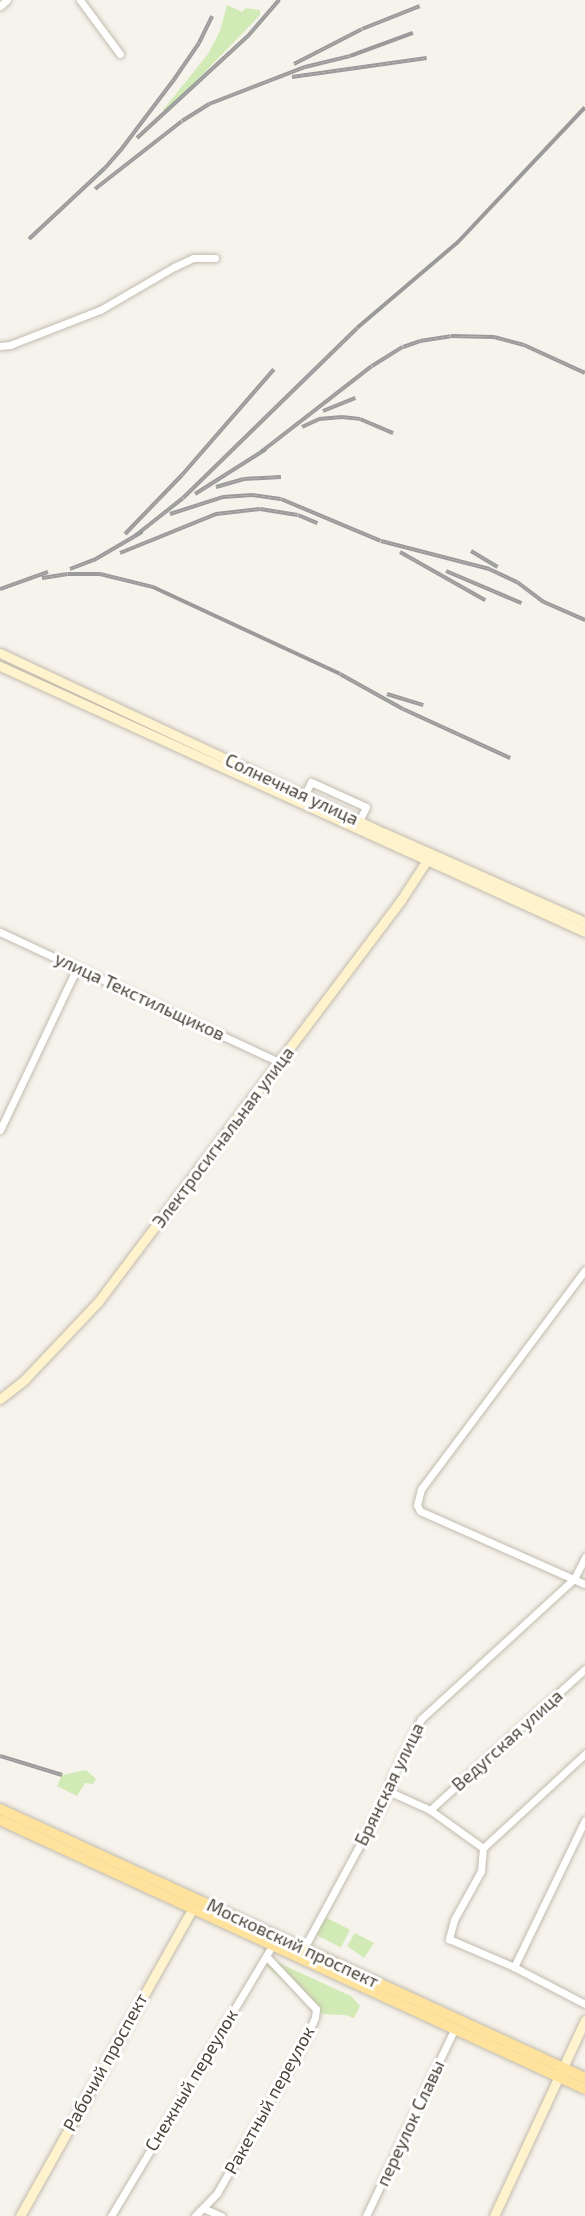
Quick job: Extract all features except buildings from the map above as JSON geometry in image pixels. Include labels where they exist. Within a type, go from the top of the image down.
[{"type":"main road","name":"Солнечная улица","points":[[0,653],[305,794],[585,932]]},
{"type":"main road","name":"Солнечная улица","points":[[0,666],[430,857],[585,922]]},
{"type":"main road","name":"Электросигнальная улица","points":[[0,1399],[24,1380],[98,1302],[430,857]]},
{"type":"main road","name":"Московский проспект","points":[[0,1809],[561,2073],[585,2090]]},
{"type":"main road","name":"Московский проспект","points":[[0,1820],[272,1946],[302,1953],[454,2030],[561,2073],[585,2078]]},
{"type":"main road","name":"Рабочий проспект","points":[[20,2216],[192,1909]]},
{"type":"main road","points":[[494,2216],[585,2020]]},
{"type":"street","points":[[0,6],[8,0]]},
{"type":"street","points":[[80,0],[120,54]]},
{"type":"street","points":[[0,346],[10,345],[100,310],[193,258],[215,258]]},
{"type":"street","points":[[305,794],[311,782],[366,807],[359,821]]},
{"type":"street","name":"улица Текстильщиков","points":[[0,932],[279,1062]]},
{"type":"street","points":[[0,1130],[77,968]]},
{"type":"street","points":[[585,1271],[421,1489],[417,1498],[420,1511],[585,1584]]},
{"type":"street","name":"Брянская улица","points":[[302,1953],[388,1791],[421,1719],[574,1579],[585,1557]]},
{"type":"street","name":"Ведугская улица","points":[[429,1810],[585,1669]]},
{"type":"street","points":[[585,1754],[483,1848],[482,1871],[454,1920],[449,1939],[514,1967],[585,2004]]},
{"type":"street","points":[[388,1791],[429,1810],[464,1837],[483,1848]]},
{"type":"street","points":[[514,1967],[585,1820]]},
{"type":"street","name":"Снежный переулок","points":[[111,2216],[272,1946]]},
{"type":"street","name":"Ракетный переулок","points":[[195,2216],[217,2193],[304,2042],[315,2017],[316,2009],[267,1957]]},
{"type":"street","name":"переулок Славы","points":[[366,2216],[454,2030]]},
{"type":"street","points":[[203,2208],[221,2216]]},
{"type":"green space","points":[[227,5],[242,12],[246,8],[260,10],[260,15],[166,112],[163,110],[208,54],[220,31]]},
{"type":"green space","points":[[86,1770],[96,1779],[93,1784],[85,1783],[77,1796],[57,1786],[62,1775]]},
{"type":"green space","points":[[325,1917],[350,1930],[341,1948],[316,1935]]},
{"type":"green space","points":[[355,1933],[374,1943],[364,1958],[347,1946]]},
{"type":"green space","points":[[270,1959],[351,1996],[360,2006],[354,2018],[345,2015],[322,2014],[267,1967]]},
{"type":"railway","points":[[137,138],[248,36],[279,0]]},
{"type":"railway","points":[[294,64],[362,29],[420,6]]},
{"type":"railway","points":[[29,239],[120,151],[199,43],[212,16]]},
{"type":"railway","points":[[95,189],[182,121],[209,104],[305,67],[350,56],[413,33]]},
{"type":"railway","points":[[292,77],[427,58]]},
{"type":"railway","points":[[135,536],[183,498],[357,328],[458,242],[585,107]]},
{"type":"railway","points":[[261,452],[372,366],[403,347],[420,341],[451,336],[494,337],[524,345],[585,373]]},
{"type":"railway","points":[[125,534],[182,475],[274,369]]},
{"type":"railway","points":[[323,411],[355,398]]},
{"type":"railway","points":[[302,427],[319,419],[342,417],[360,419],[393,433]]},
{"type":"railway","points":[[195,494],[266,449]]},
{"type":"railway","points":[[216,487],[244,479],[281,477]]},
{"type":"railway","points":[[170,514],[223,497],[252,495],[281,499],[381,541],[489,569],[517,582],[544,602],[585,620]]},
{"type":"railway","points":[[120,553],[216,514],[260,509],[298,515],[317,523]]},
{"type":"railway","points":[[70,569],[94,560],[142,532]]},
{"type":"railway","points":[[471,551],[498,567]]},
{"type":"railway","points":[[400,552],[485,600]]},
{"type":"railway","points":[[446,571],[521,603]]},
{"type":"railway","points":[[0,589],[48,572]]},
{"type":"railway","points":[[42,578],[68,574],[100,574],[153,587],[340,674],[403,709],[510,758]]},
{"type":"railway","points":[[387,694],[423,705]]},
{"type":"railway","points":[[0,1756],[62,1775]]}]
